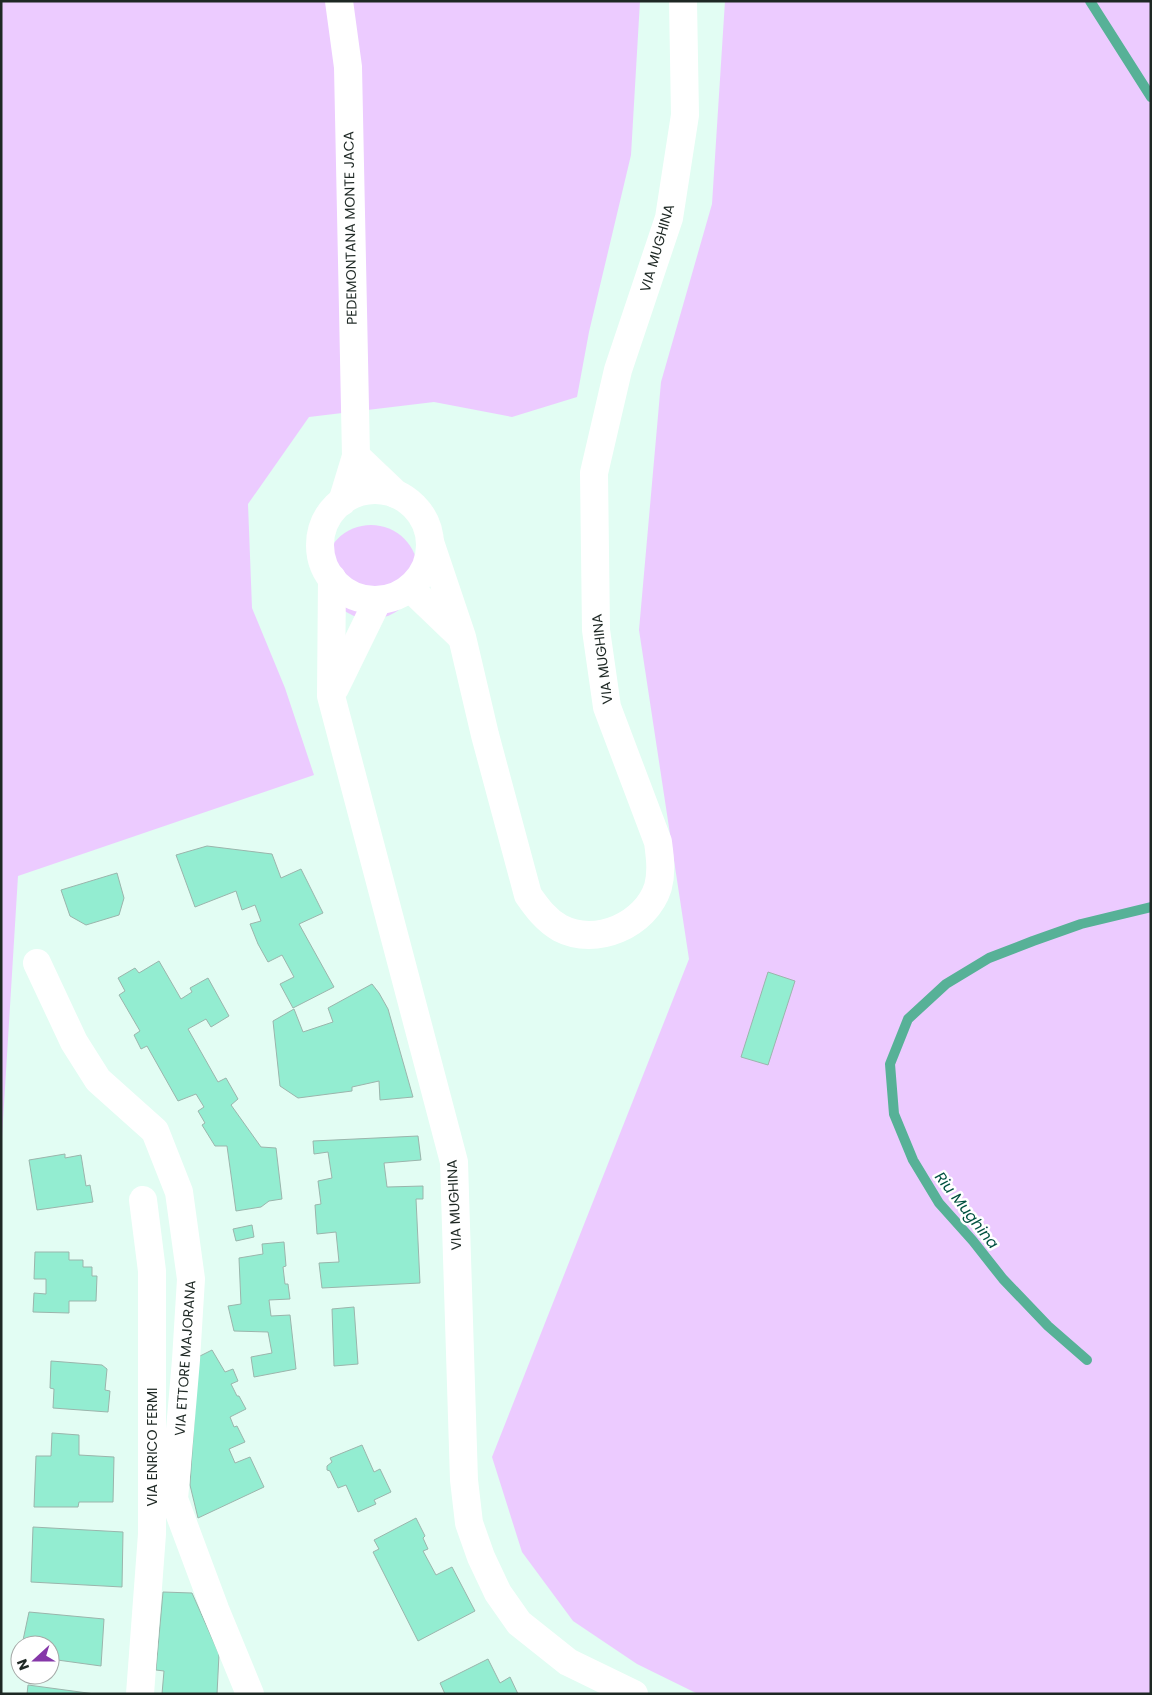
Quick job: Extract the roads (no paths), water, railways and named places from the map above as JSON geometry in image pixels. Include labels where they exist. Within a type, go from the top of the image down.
[{"type":"main road","name":"PEDEMONTANA MONTE JACA","points":[[339,1],[348,67],[356,456],[342,502]]},
{"type":"main road","name":"VIA MUGHINA","points":[[430,542],[462,637],[485,735],[528,895],[542,914],[561,928],[584,934],[607,933],[629,924],[646,908],[658,888],[662,865],[658,842],[607,707],[596,630],[594,474],[618,370],[669,218],[685,116],[683,1]]},
{"type":"main road","points":[[356,456],[396,494]]},
{"type":"main road","points":[[362,491],[385,491],[396,494],[407,500],[420,513],[428,530],[430,542],[429,558],[423,572],[410,588],[394,596],[378,600],[357,597],[339,586],[332,578],[324,562],[320,544],[326,521],[332,510],[351,496],[362,491]]},
{"type":"main road","name":"VIA MUGHINA","points":[[332,578],[331,696],[454,1162],[464,1480],[469,1524],[481,1557],[498,1593],[519,1623],[568,1662],[634,1694]]},
{"type":"main road","points":[[410,588],[462,637]]},
{"type":"main road","points":[[331,696],[378,600]]},
{"type":"main road","name":"VIA ETTORE MAJORANA","points":[[37,963],[74,1042],[98,1080],[155,1131],[179,1192],[191,1279],[174,1499],[215,1609],[250,1694]]},
{"type":"main road","name":"VIA ENRICO FERMI","points":[[140,1694],[152,1534],[152,1271],[143,1200]]},
{"type":"waterway","name":"Riu Mughina","points":[[1090,1],[1151,97]]},
{"type":"waterway","name":"Riu Mughina","points":[[1087,1360],[1048,1326],[1003,1279],[973,1241],[939,1203],[913,1160],[894,1114],[890,1064],[908,1019],[946,984],[989,958],[1081,924],[1151,907]]}]
